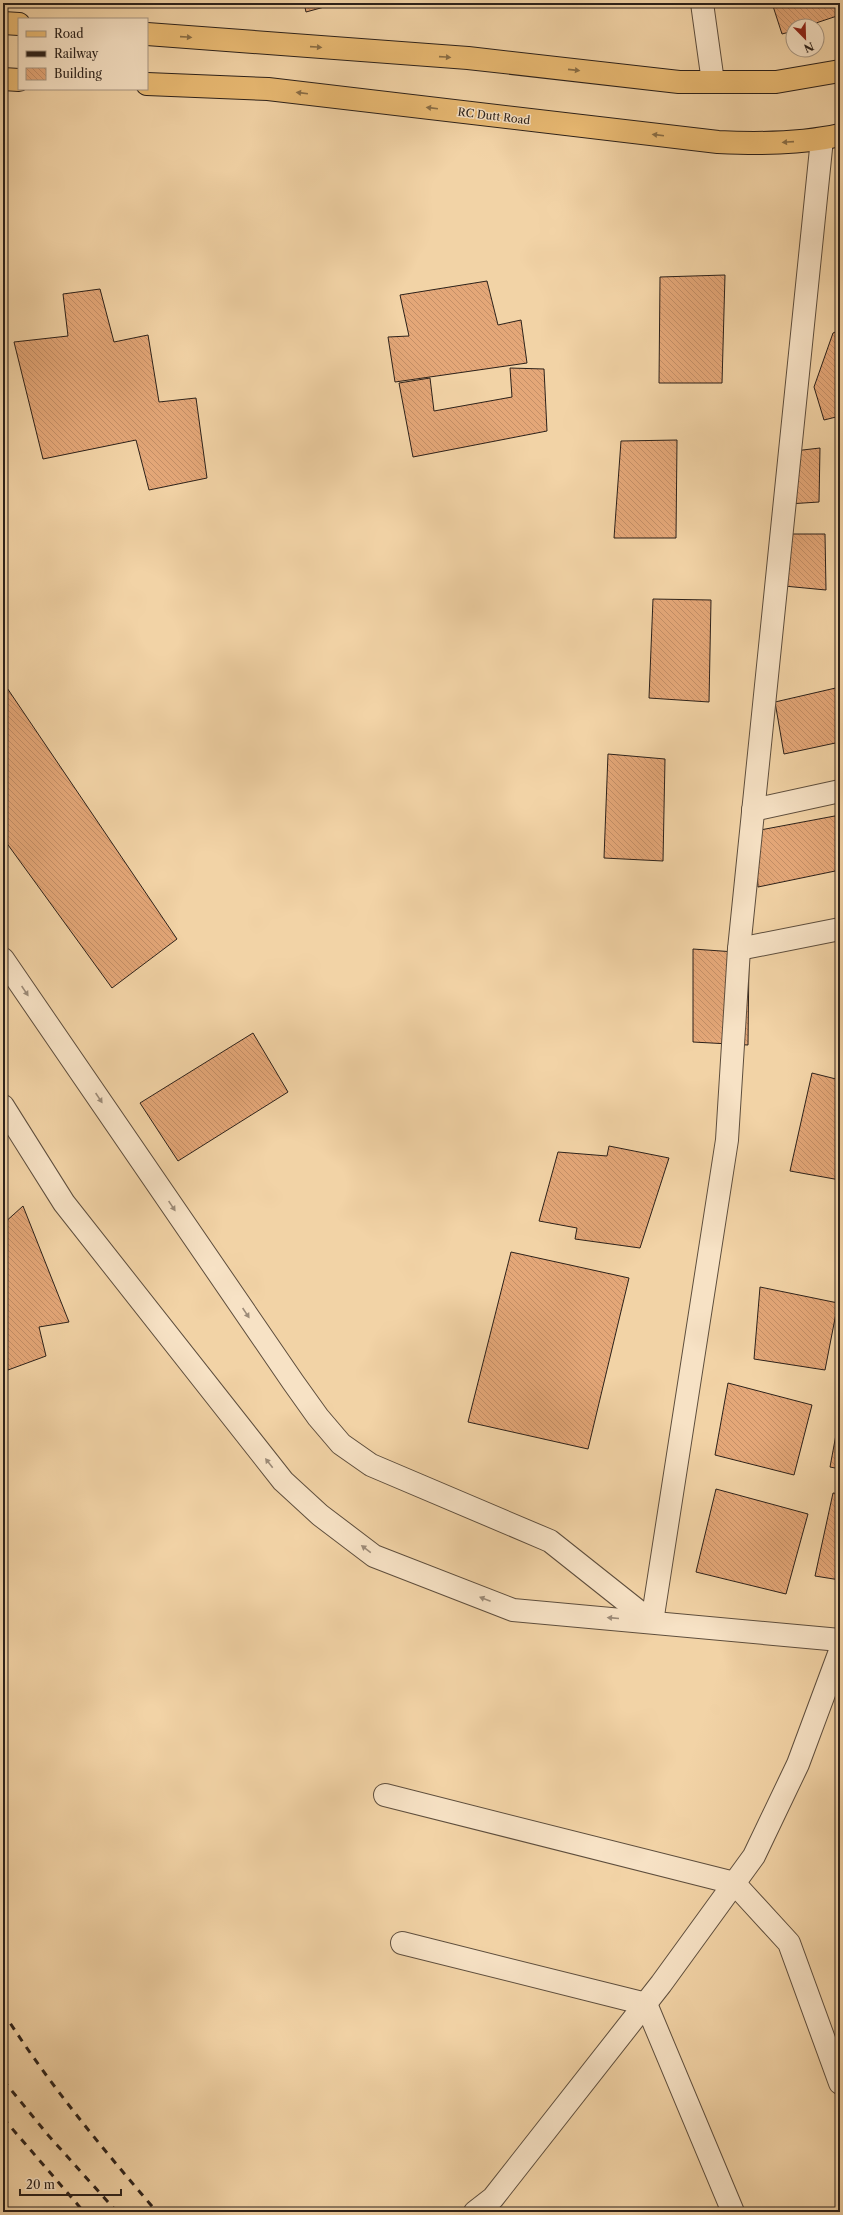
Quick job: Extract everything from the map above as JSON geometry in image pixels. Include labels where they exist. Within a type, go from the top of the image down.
[{"type":"main road","points":[[3,23],[18,24]]},
{"type":"main road","points":[[148,34],[468,58],[680,82],[776,82],[840,71]]},
{"type":"main road","points":[[3,79],[18,80]]},
{"type":"main road","name":"RC Dutt Road","points":[[148,84],[268,89],[718,142],[755,144],[831,137]]},
{"type":"street","points":[[702,3],[713,82]]},
{"type":"street","points":[[652,1622],[727,1140],[739,949],[753,810],[831,137]]},
{"type":"street","points":[[753,810],[840,791]]},
{"type":"street","points":[[739,949],[840,929]]},
{"type":"street","points":[[3,959],[293,1382],[318,1417],[341,1444],[371,1465],[550,1541],[652,1622]]},
{"type":"street","points":[[3,1106],[64,1203],[284,1481],[320,1515],[374,1556],[513,1610],[840,1640]]},
{"type":"street","points":[[475,2212],[493,2198],[646,2004],[754,1856],[798,1764],[840,1651]]},
{"type":"street","points":[[385,1795],[734,1883],[789,1943],[840,2083]]},
{"type":"street","points":[[402,1943],[646,2004]]},
{"type":"street","points":[[646,2004],[733,2212]]},
{"type":"building","points":[[304,3],[339,3],[306,12]]},
{"type":"building","points":[[772,3],[840,3],[840,15],[825,20],[825,18],[785,18],[785,33],[782,34]]},
{"type":"building","points":[[725,275],[722,383],[659,383],[660,277]]},
{"type":"building","points":[[487,281],[498,325],[521,320],[527,363],[395,382],[388,337],[409,336],[400,295]]},
{"type":"building","points":[[100,289],[114,342],[148,335],[159,402],[196,398],[207,478],[149,490],[136,440],[43,459],[14,342],[68,336],[63,294]]},
{"type":"building","points":[[840,330],[840,416],[824,420],[814,387],[833,333]]},
{"type":"building","points":[[510,368],[544,369],[547,431],[413,457],[399,383],[430,378],[434,411],[512,397]]},
{"type":"building","points":[[677,440],[676,538],[614,538],[621,441]]},
{"type":"building","points":[[820,448],[819,502],[788,504],[794,451]]},
{"type":"building","points":[[791,534],[825,534],[826,590],[784,586]]},
{"type":"building","points":[[653,599],[711,600],[709,702],[649,698]]},
{"type":"building","points":[[3,682],[177,939],[112,988],[3,838]]},
{"type":"building","points":[[840,687],[840,742],[784,754],[775,702]]},
{"type":"building","points":[[608,754],[665,759],[663,861],[604,858]]},
{"type":"building","points":[[840,815],[840,870],[758,887],[755,831]]},
{"type":"building","points":[[693,949],[749,953],[748,1045],[693,1042]]},
{"type":"building","points":[[253,1033],[288,1092],[178,1161],[140,1103]]},
{"type":"building","points":[[812,1073],[840,1080],[840,1180],[790,1171]]},
{"type":"building","points":[[609,1146],[669,1158],[640,1248],[575,1239],[577,1228],[539,1221],[558,1152],[607,1156]]},
{"type":"building","points":[[23,1206],[69,1322],[39,1327],[46,1356],[8,1370],[3,1348],[3,1224]]},
{"type":"building","points":[[511,1252],[629,1278],[588,1449],[468,1422]]},
{"type":"building","points":[[760,1287],[838,1303],[825,1370],[754,1359]]},
{"type":"building","points":[[728,1383],[812,1405],[794,1475],[715,1455]]},
{"type":"building","points":[[840,1413],[840,1469],[830,1467]]},
{"type":"building","points":[[716,1489],[808,1514],[786,1594],[696,1572]]},
{"type":"building","points":[[833,1493],[840,1494],[840,1580],[815,1576]]},
{"type":"railway","points":[[3,2012],[38,2064],[76,2115],[157,2212]]},
{"type":"railway","points":[[3,2080],[48,2135],[117,2212]]},
{"type":"railway","points":[[3,2118],[84,2212]]}]
